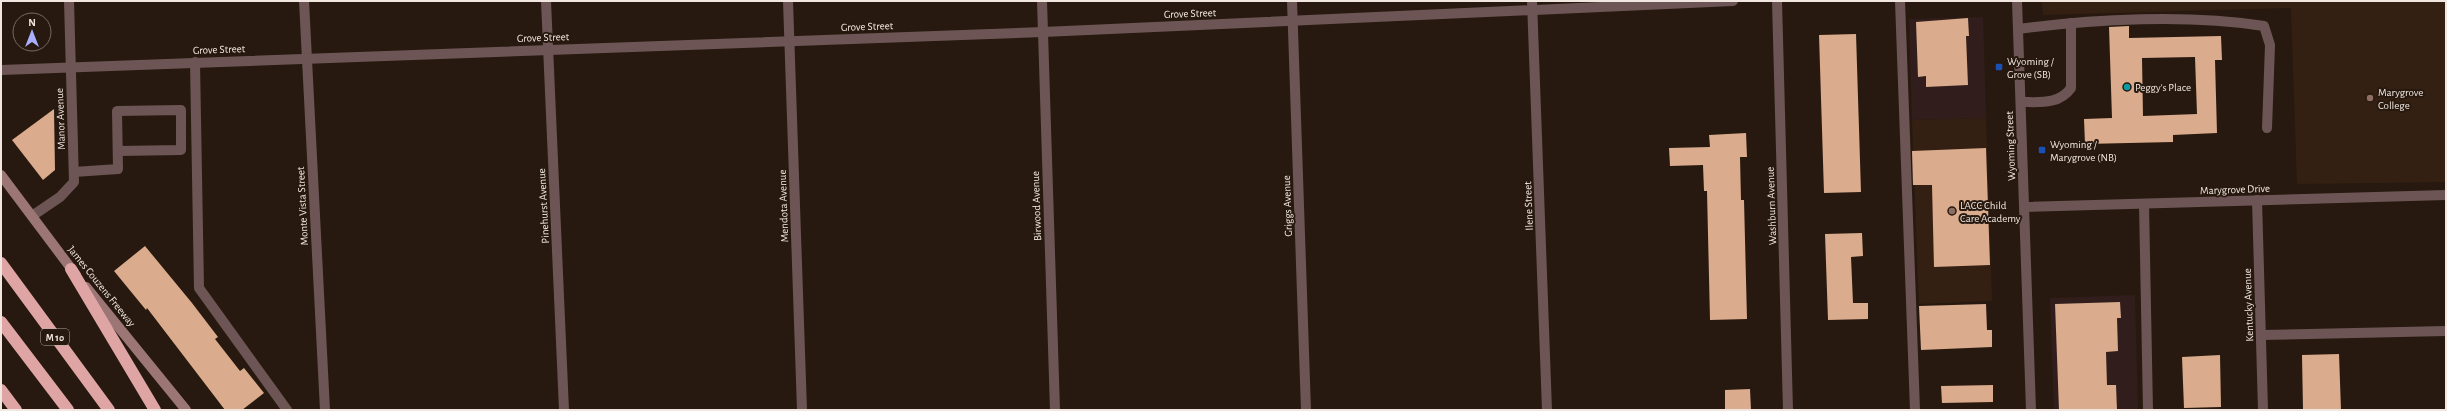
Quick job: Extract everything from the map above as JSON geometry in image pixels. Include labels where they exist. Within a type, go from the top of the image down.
[{"type":"highway","name":"M 10","points":[[1,263],[110,410]]},
{"type":"highway","points":[[71,270],[155,410]]},
{"type":"highway","points":[[1,322],[68,410]]},
{"type":"highway","points":[[1,390],[16,410]]},
{"type":"main road","name":"James Couzens Freeway","points":[[1,175],[71,270],[119,325],[186,410]]},
{"type":"street","name":"Manor Avenue","points":[[32,216],[60,197],[74,182],[69,1]]},
{"type":"street","name":"Monte Vista Street","points":[[304,1],[325,410]]},
{"type":"street","name":"Pinehurst Avenue","points":[[546,1],[564,410]]},
{"type":"street","name":"Mendota Avenue","points":[[788,1],[802,410]]},
{"type":"street","name":"Birwood Avenue","points":[[1042,1],[1055,410]]},
{"type":"street","name":"Griggs Avenue","points":[[1292,1],[1306,410]]},
{"type":"street","name":"Grove Street","points":[[1,70],[790,40],[1043,32],[1292,21],[1532,5],[1733,1]]},
{"type":"street","name":"Washburn Avenue","points":[[1777,1],[1788,410]]},
{"type":"street","points":[[1900,1],[1915,410]]},
{"type":"street","name":"Wyoming Street","points":[[2017,1],[2031,410]]},
{"type":"street","name":"Ilene Street","points":[[1532,5],[1547,410]]},
{"type":"street","points":[[2018,29],[2071,23],[2120,21],[2230,21],[2264,26],[2270,45],[2267,128]]},
{"type":"street","points":[[2021,102],[2050,101],[2060,99],[2071,88],[2071,23]]},
{"type":"street","points":[[195,62],[198,288],[287,410]]},
{"type":"street","points":[[74,172],[118,169],[117,111],[181,110],[181,150],[118,151]]},
{"type":"street","name":"Marygrove Drive","points":[[2024,207],[2446,194]]},
{"type":"street","name":"Kentucky Avenue","points":[[2257,200],[2264,410]]},
{"type":"street","points":[[2144,204],[2148,410]]},
{"type":"street","points":[[2261,335],[2446,331]]},
{"type":"shaded area","name":"Marygrove College","points":[[2042,1],[2446,1],[2446,182],[2297,184],[2291,8],[2043,15]]},
{"type":"shaded area","points":[[1983,17],[1986,118],[1912,120],[1909,19]]},
{"type":"shaded area","name":"LACC Child Care Academy","points":[[1986,118],[1992,301],[1919,304],[1912,120]]},
{"type":"shaded area","points":[[2135,295],[2138,410],[2054,410],[2050,298]]},
{"type":"building","points":[[1968,18],[1969,36],[1966,36],[1968,85],[1926,87],[1926,76],[1918,77],[1916,22]]},
{"type":"building","name":"Peggy's Place","points":[[2129,26],[2129,38],[2221,36],[2222,60],[2215,60],[2217,133],[2173,135],[2173,142],[2085,144],[2084,119],[2112,118],[2109,27]],"holes":[[[2195,57],[2197,114],[2143,116],[2142,58]]]},
{"type":"building","points":[[1856,34],[1861,192],[1824,193],[1819,35]]},
{"type":"building","points":[[54,109],[55,170],[43,180],[12,140]]},
{"type":"building","points":[[1746,133],[1747,157],[1740,157],[1741,200],[1744,200],[1747,319],[1710,320],[1707,191],[1704,191],[1703,165],[1670,166],[1669,148],[1710,147],[1709,135]]},
{"type":"building","points":[[1986,148],[1990,265],[1934,267],[1932,185],[1913,185],[1912,151]]},
{"type":"building","points":[[1862,233],[1863,256],[1851,257],[1853,303],[1868,303],[1868,319],[1828,320],[1825,234]]},
{"type":"building","points":[[145,246],[218,337],[215,339],[240,371],[244,368],[264,393],[242,410],[225,410],[147,308],[146,310],[114,271]]},
{"type":"building","points":[[2120,302],[2121,318],[2117,318],[2118,351],[2106,352],[2107,385],[2116,385],[2117,410],[2059,410],[2055,304]]},
{"type":"building","points":[[1986,304],[1987,330],[1992,330],[1992,347],[1921,350],[1919,306]]},
{"type":"building","points":[[2339,354],[2341,410],[2303,410],[2302,355]]},
{"type":"building","points":[[2220,355],[2221,407],[2184,408],[2182,357]]},
{"type":"building","points":[[1993,385],[1993,402],[1942,403],[1941,386]]},
{"type":"building","points":[[1750,389],[1751,410],[1725,410],[1725,390]]},
{"type":"place","name":"Wyoming / Grove (SB)","points":[[1999,67]]},
{"type":"place","name":"Peggy's Place","points":[[2127,87]]},
{"type":"place","name":"Marygrove College","points":[[2370,98]]},
{"type":"place","name":"Wyoming / Marygrove (NB)","points":[[2042,150]]},
{"type":"place","name":"LACC Child Care Academy","points":[[1952,211]]}]
